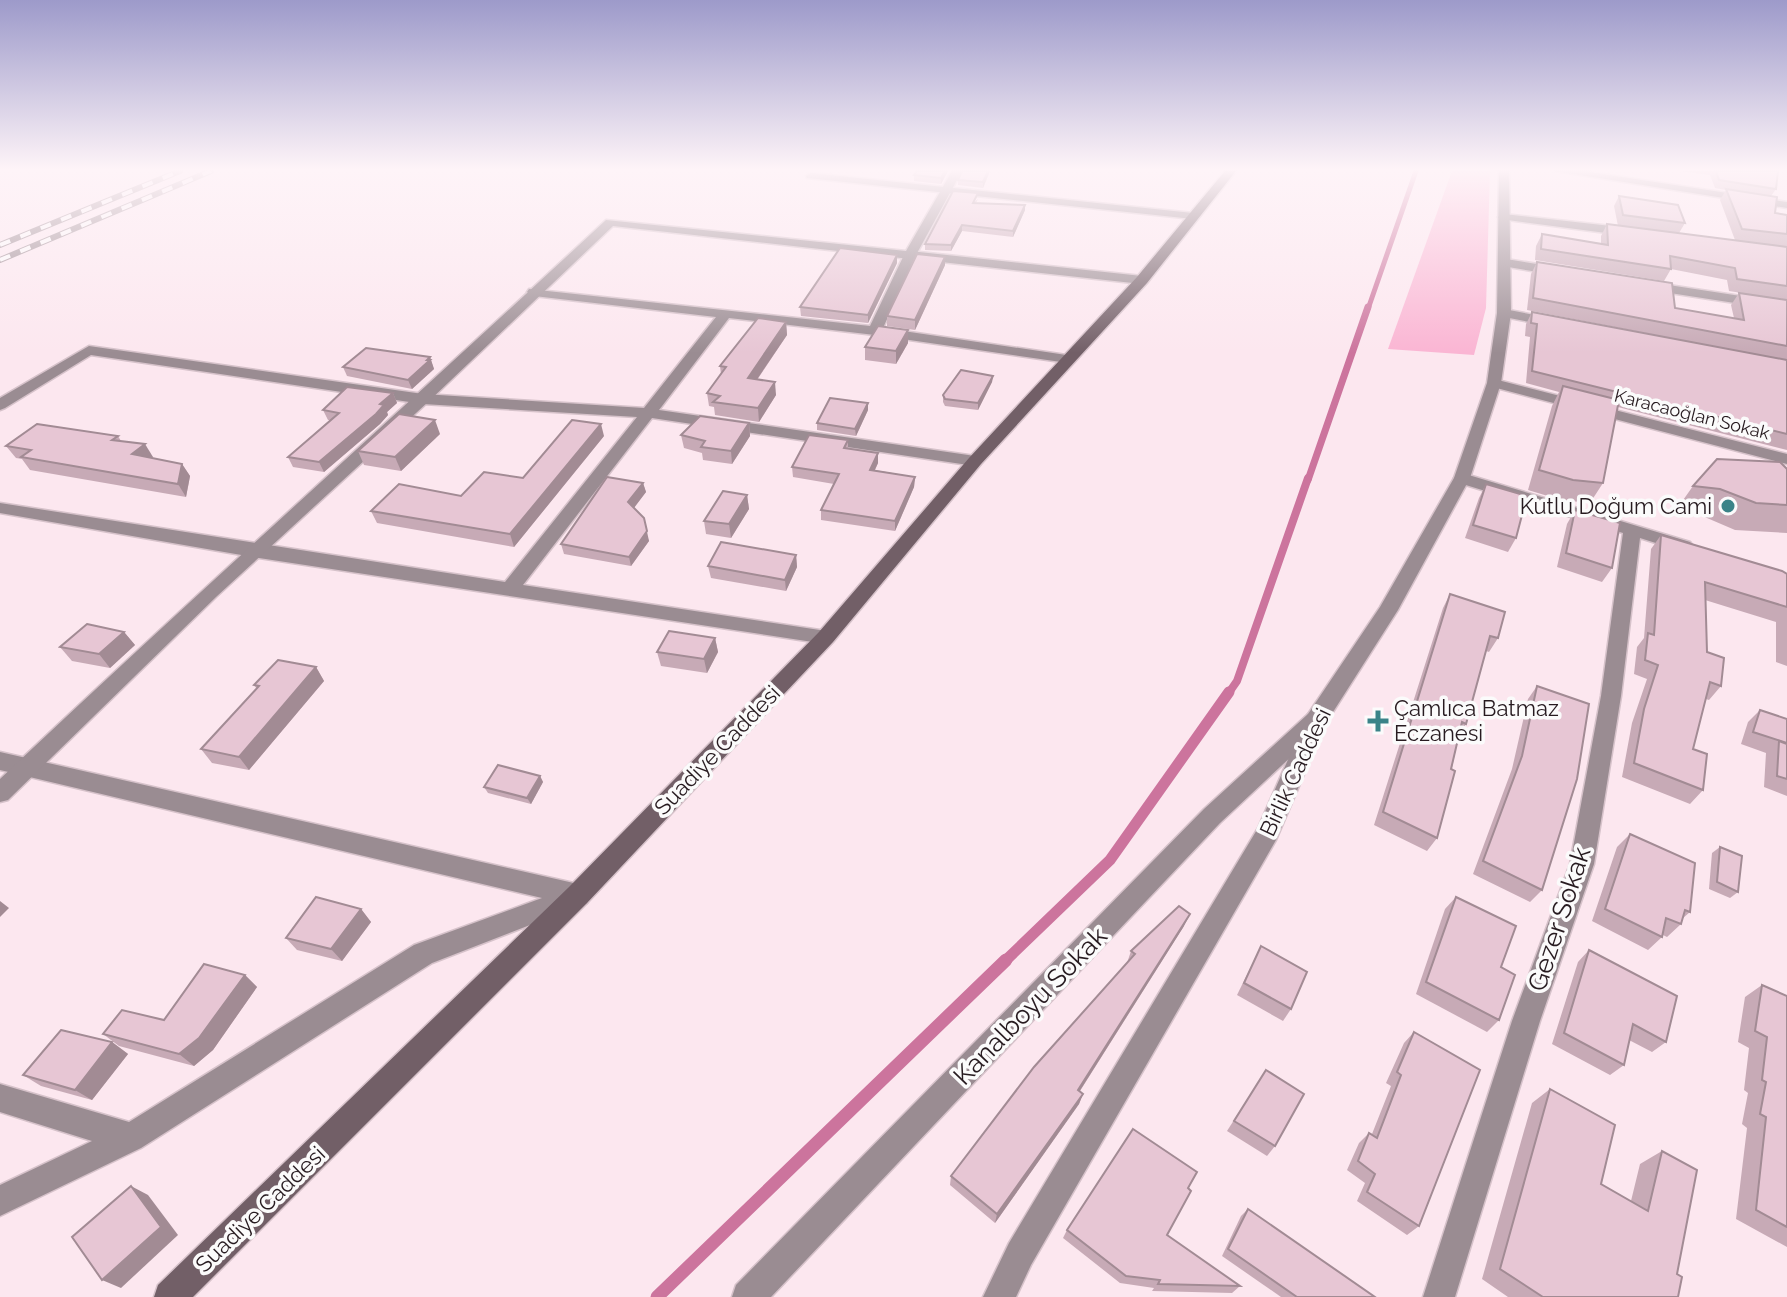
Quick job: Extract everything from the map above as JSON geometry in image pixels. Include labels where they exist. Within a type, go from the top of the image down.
[{"type":"main road","name":"Suadiye Caddesi","points":[[170,1297],[578,895],[826,637],[975,461],[1142,280],[1181,232]]},
{"type":"street","points":[[0,793],[253,551],[423,399],[600,232]]},
{"type":"street","points":[[697,232],[1142,280]]},
{"type":"street","points":[[875,331],[923,232]]},
{"type":"street","name":"Birlik Caddesi","points":[[999,1297],[1020,1254],[1268,833],[1316,720],[1388,610],[1462,478],[1494,383],[1504,313],[1505,232]]},
{"type":"street","points":[[1625,232],[1637,233]]},
{"type":"street","points":[[1506,263],[1584,275]]},
{"type":"street","points":[[1631,283],[1787,307]]},
{"type":"street","points":[[534,292],[875,331],[1068,359]]},
{"type":"street","points":[[1504,313],[1567,325]]},
{"type":"street","points":[[511,588],[724,316]]},
{"type":"street","points":[[0,405],[89,350],[423,399],[649,413],[975,461]]},
{"type":"street","name":"Karacaoğlan Sokak","points":[[1494,383],[1787,459]]},
{"type":"street","points":[[1462,478],[1702,552]]},
{"type":"street","points":[[0,508],[253,551],[826,637]]},
{"type":"street","name":"Gezer Sokak","points":[[1439,1297],[1526,1021],[1582,864],[1611,696],[1632,530]]},
{"type":"street","name":"Kanalboyu Sokak","points":[[748,1297],[1212,816],[1316,720]]},
{"type":"street","points":[[0,761],[578,895]]},
{"type":"street","points":[[0,1201],[131,1138],[423,954],[578,895]]},
{"type":"street","points":[[0,1098],[131,1138]]},
{"type":"shaded area","points":[[1430,232],[1488,232],[1486,308],[1474,355],[1388,349]]},
{"type":"building","points":[[932,232],[958,232],[951,245],[925,244]]},
{"type":"building","points":[[1607,232],[1666,232],[1787,247],[1787,286],[1737,279],[1735,268],[1670,256],[1671,269],[1541,249],[1542,234],[1608,245]]},
{"type":"building","points":[[840,248],[897,255],[868,315],[800,307]]},
{"type":"building","points":[[917,254],[945,257],[915,320],[887,316]]},
{"type":"building","points":[[1537,262],[1672,283],[1675,308],[1744,320],[1739,293],[1787,300],[1787,346],[1533,298]]},
{"type":"building","points":[[1532,312],[1787,360],[1787,434],[1532,371],[1537,324],[1531,323]]},
{"type":"building","points":[[758,318],[786,322],[748,378],[775,382],[758,408],[713,402],[720,396],[707,393],[726,367],[720,366]]},
{"type":"building","points":[[878,326],[908,330],[896,351],[865,347]]},
{"type":"building","points":[[366,348],[430,357],[427,360],[430,360],[408,380],[343,367]]},
{"type":"building","points":[[961,370],[993,376],[978,403],[945,399],[943,395]]},
{"type":"building","points":[[1563,386],[1619,400],[1603,483],[1573,480],[1539,470]]},
{"type":"building","points":[[347,387],[393,393],[380,404],[384,405],[376,414],[319,462],[288,457],[339,413],[323,410]]},
{"type":"building","points":[[830,398],[868,403],[855,429],[817,423]]},
{"type":"building","points":[[399,414],[435,420],[395,457],[358,451]]},
{"type":"building","points":[[700,416],[749,423],[731,451],[701,447],[705,441],[681,435]]},
{"type":"building","points":[[572,420],[601,424],[510,534],[371,511],[399,484],[461,496],[484,472],[523,478]]},
{"type":"building","points":[[37,424],[118,436],[112,440],[145,444],[132,454],[182,464],[178,484],[21,457],[31,450],[6,446]]},
{"type":"building","points":[[809,435],[848,440],[844,448],[878,453],[870,470],[915,477],[895,521],[821,510],[839,474],[792,467]]},
{"type":"building","points":[[1717,459],[1780,462],[1787,469],[1787,505],[1756,503],[1720,489],[1693,486]]},
{"type":"building","points":[[607,477],[643,483],[628,502],[644,518],[647,531],[629,557],[561,544]]},
{"type":"building","points":[[1486,484],[1527,496],[1516,538],[1473,525]]},
{"type":"building","points":[[723,491],[747,495],[729,524],[704,521]]},
{"type":"building","points":[[1575,510],[1620,523],[1612,568],[1566,553]]},
{"type":"building","points":[[1661,535],[1787,574],[1787,607],[1705,582],[1707,652],[1724,658],[1721,686],[1710,682],[1693,749],[1707,754],[1703,790],[1634,763],[1644,709],[1658,665],[1645,660],[1648,633],[1654,635]]},
{"type":"building","points":[[721,542],[796,555],[785,580],[708,566]]},
{"type":"building","points":[[1450,594],[1505,612],[1498,638],[1490,636],[1466,724],[1462,722],[1451,769],[1455,771],[1437,838],[1383,812]]},
{"type":"building","points":[[87,624],[124,632],[99,654],[60,647]]},
{"type":"building","points":[[669,631],[715,638],[704,659],[657,652]]},
{"type":"building","points":[[278,660],[316,667],[239,757],[201,749],[259,686],[254,685]]},
{"type":"building","points":[[1537,686],[1589,704],[1577,779],[1542,890],[1483,861],[1522,756]]},
{"type":"building","points":[[1760,710],[1787,719],[1787,743],[1753,732]]},
{"type":"building","points":[[1779,741],[1787,744],[1787,779],[1777,776]]},
{"type":"building","points":[[498,765],[540,776],[527,798],[484,787]]},
{"type":"building","points":[[1630,834],[1695,863],[1690,912],[1685,910],[1681,924],[1666,918],[1662,937],[1605,909]]},
{"type":"building","points":[[1720,847],[1742,856],[1738,892],[1717,882]]},
{"type":"building","points":[[316,897],[361,909],[331,949],[286,938]]},
{"type":"building","points":[[1456,897],[1516,926],[1501,967],[1515,975],[1499,1020],[1426,982]]},
{"type":"building","points":[[1179,906],[1190,914],[1078,1090],[1083,1094],[997,1214],[951,1176],[1034,1067],[1135,954],[1131,951]]},
{"type":"building","points":[[1261,946],[1307,972],[1291,1009],[1244,983]]},
{"type":"building","points":[[1589,950],[1677,996],[1666,1042],[1633,1024],[1624,1065],[1564,1033]]},
{"type":"building","points":[[204,964],[245,975],[199,1038],[179,1054],[103,1034],[122,1010],[164,1020]]},
{"type":"building","points":[[1762,985],[1787,996],[1787,1227],[1756,1210],[1766,1117],[1760,1114],[1766,1082],[1762,1080],[1767,1037],[1755,1031]]},
{"type":"building","points":[[61,1030],[112,1042],[75,1090],[23,1075]]},
{"type":"building","points":[[1414,1032],[1480,1070],[1419,1226],[1367,1192],[1375,1174],[1358,1161],[1369,1133],[1377,1138],[1401,1075],[1397,1072]]},
{"type":"building","points":[[1266,1070],[1304,1094],[1275,1146],[1234,1121]]},
{"type":"building","points":[[1550,1089],[1615,1125],[1601,1184],[1648,1211],[1662,1151],[1697,1170],[1677,1274],[1682,1277],[1678,1297],[1543,1297],[1500,1269]]},
{"type":"building","points":[[1133,1129],[1197,1172],[1188,1188],[1191,1191],[1167,1235],[1240,1286],[1158,1284],[1160,1280],[1126,1276],[1067,1230]]},
{"type":"building","points":[[131,1186],[161,1227],[102,1280],[72,1237]]},
{"type":"building","points":[[1248,1209],[1375,1297],[1297,1297],[1228,1249]]},
{"type":"waterway","points":[[1368,309],[1395,232]]},
{"type":"waterway","points":[[1308,480],[1368,307]]},
{"type":"waterway","points":[[1228,694],[1237,681],[1308,478]]},
{"type":"waterway","points":[[1004,962],[1110,860],[1229,692]]},
{"type":"waterway","points":[[657,1297],[1006,960]]},
{"type":"railway","points":[[0,245],[33,232]]},
{"type":"railway","points":[[0,260],[68,232]]},
{"type":"place","name":"Kutlu Doğum Cami","points":[[1728,506]]},
{"type":"place","name":"Çamlıca Batmaz Eczanesi","points":[[1378,721]]}]
